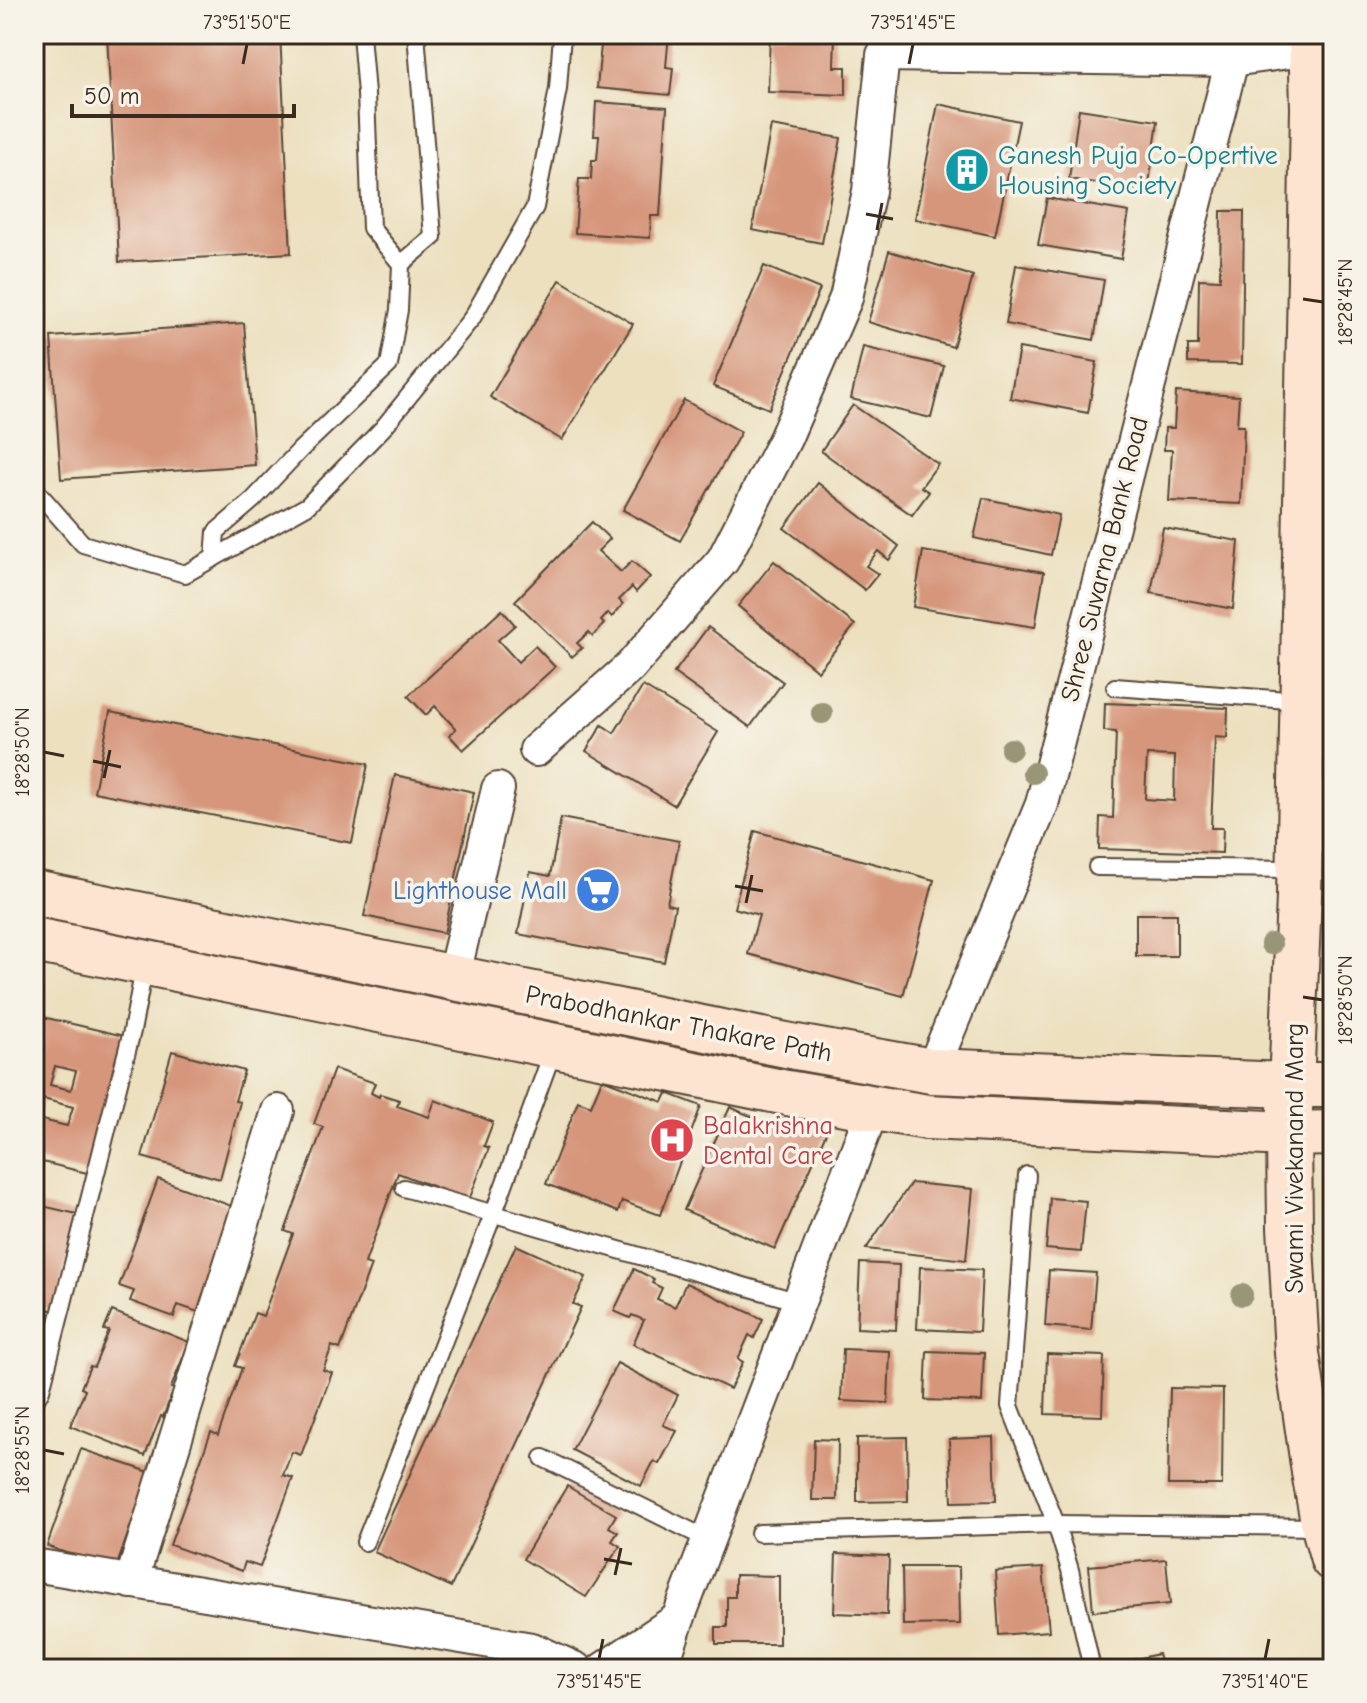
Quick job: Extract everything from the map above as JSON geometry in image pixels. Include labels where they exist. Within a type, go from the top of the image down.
[{"type":"main road","name":"Swami Vivekanand Marg","points":[[1311,41],[1313,108],[1303,701],[1300,869],[1290,1085],[1290,1227],[1297,1353],[1330,1537]]},
{"type":"main road","name":"Prabodhankar Thakare Path","points":[[34,893],[796,1047],[932,1071],[1333,1085]]},
{"type":"main road","name":"Prabodhankar Thakare Path","points":[[34,940],[787,1093],[927,1117],[1289,1134],[1333,1133]]},
{"type":"street","points":[[536,750],[630,667],[723,560],[785,439],[846,298],[869,191],[883,44],[1231,47],[1311,41]]},
{"type":"street","name":"Shree Suvarna Bank Road","points":[[932,1071],[1042,804],[1231,47]]},
{"type":"street","points":[[453,978],[498,789]]},
{"type":"street","points":[[661,1669],[873,1108]]},
{"type":"street","points":[[131,1582],[278,1111]]},
{"type":"street","points":[[34,1565],[532,1649],[576,1669]]},
{"type":"street","points":[[603,1669],[678,1619]]},
{"type":"lane","points":[[214,558],[216,532],[253,500],[389,365],[399,310],[401,264],[371,228],[361,34]]},
{"type":"lane","points":[[401,264],[433,237],[416,34]]},
{"type":"lane","points":[[34,488],[83,544],[185,574],[307,506],[383,428],[472,318],[535,207],[558,89],[562,34]]},
{"type":"lane","points":[[1115,687],[1303,701]]},
{"type":"lane","points":[[1097,867],[1300,869]]},
{"type":"lane","points":[[34,1403],[41,1390],[128,1046],[145,964]]},
{"type":"lane","points":[[365,1542],[493,1215],[555,1046]]},
{"type":"lane","points":[[1027,1175],[1010,1406],[1056,1524],[1070,1570],[1092,1669]]},
{"type":"lane","points":[[404,1188],[799,1302]]},
{"type":"lane","points":[[543,1458],[709,1540]]},
{"type":"lane","points":[[759,1533],[1056,1524],[1330,1537]]},
{"type":"building","points":[[107,34],[280,34],[291,253],[119,262]]},
{"type":"building","points":[[602,34],[669,34],[666,67],[673,68],[670,95],[597,88]]},
{"type":"building","points":[[770,34],[835,34],[834,67],[846,67],[846,95],[768,92]]},
{"type":"building","points":[[596,102],[667,107],[660,216],[651,216],[650,238],[575,233],[579,179],[591,179],[592,160],[597,160],[599,136],[594,136]]},
{"type":"building","name":"Ganesh Puja Co-Opertive Housing Society","points":[[938,104],[1019,121],[995,236],[915,219]]},
{"type":"building","points":[[1079,109],[1158,121],[1148,191],[1069,179]]},
{"type":"building","points":[[771,126],[841,138],[822,243],[752,230]]},
{"type":"building","points":[[1047,198],[1129,212],[1121,259],[1038,245]]},
{"type":"building","points":[[1221,211],[1244,211],[1242,364],[1188,363],[1188,345],[1198,345],[1199,279],[1220,280]]},
{"type":"building","points":[[889,251],[973,276],[953,347],[868,322]]},
{"type":"building","points":[[1016,265],[1104,280],[1094,340],[1006,324]]},
{"type":"building","points":[[764,266],[820,289],[769,409],[713,386]]},
{"type":"building","points":[[560,280],[633,324],[562,440],[490,397]]},
{"type":"building","points":[[244,323],[255,465],[61,479],[51,337]]},
{"type":"building","points":[[863,347],[944,366],[931,418],[851,399]]},
{"type":"building","points":[[1019,348],[1097,362],[1088,413],[1010,398]]},
{"type":"building","points":[[1176,392],[1239,396],[1237,426],[1244,426],[1241,504],[1169,501],[1172,450],[1164,450],[1165,428],[1174,428]]},
{"type":"building","points":[[684,400],[741,432],[680,541],[623,510]]},
{"type":"building","points":[[853,405],[938,464],[921,487],[929,492],[912,515],[821,451]]},
{"type":"building","points":[[818,483],[899,546],[889,560],[878,551],[866,566],[878,574],[865,590],[784,528]]},
{"type":"building","points":[[983,498],[1059,515],[1051,555],[974,538]]},
{"type":"building","points":[[592,522],[610,539],[598,551],[621,572],[632,561],[650,577],[636,592],[632,587],[619,600],[623,604],[612,617],[608,613],[601,621],[604,624],[593,636],[589,632],[577,643],[582,648],[572,657],[515,601]]},
{"type":"building","points":[[1163,528],[1239,541],[1233,609],[1151,593]]},
{"type":"building","points":[[923,551],[1044,572],[1035,627],[913,607]]},
{"type":"building","points":[[774,561],[855,625],[818,671],[738,606]]},
{"type":"building","points":[[502,610],[515,625],[498,640],[518,662],[535,646],[555,667],[463,750],[449,735],[456,729],[435,706],[426,715],[408,696]]},
{"type":"building","points":[[708,627],[783,682],[750,727],[674,673]]},
{"type":"building","points":[[643,686],[718,732],[674,805],[586,751],[602,725],[614,733]]},
{"type":"building","points":[[1105,703],[1228,708],[1227,738],[1215,737],[1211,828],[1223,828],[1222,853],[1099,849],[1100,817],[1113,818],[1116,732],[1104,731]],"holes":[[[1147,755],[1175,756],[1174,801],[1145,799]]]},
{"type":"building","points":[[110,712],[368,764],[352,843],[94,792]]},
{"type":"building","points":[[395,775],[474,792],[444,933],[364,916]]},
{"type":"building","name":"Lighthouse Mall","points":[[561,818],[679,841],[667,904],[675,906],[664,962],[518,934],[530,872],[550,876]]},
{"type":"building","points":[[755,831],[934,880],[903,996],[748,954],[759,915],[734,908]]},
{"type":"building","points":[[1136,914],[1177,914],[1177,956],[1136,956]]},
{"type":"building","points":[[34,1015],[124,1036],[91,1174],[34,1160]],"holes":[[[55,1066],[76,1071],[71,1090],[50,1085]],[[43,1099],[73,1107],[67,1126],[38,1119]]]},
{"type":"building","points":[[172,1051],[244,1071],[235,1101],[240,1102],[220,1179],[142,1157]]},
{"type":"building","points":[[334,1069],[375,1083],[371,1093],[399,1100],[397,1106],[429,1117],[435,1100],[493,1122],[484,1146],[489,1148],[469,1200],[398,1173],[365,1263],[371,1265],[340,1349],[332,1346],[323,1370],[332,1373],[301,1455],[292,1452],[283,1475],[293,1478],[260,1567],[245,1562],[242,1571],[170,1545],[211,1432],[218,1435],[242,1368],[235,1366],[255,1313],[263,1316],[293,1234],[285,1231],[323,1127],[314,1124]]},
{"type":"building","points":[[602,1079],[663,1102],[667,1093],[701,1106],[660,1215],[622,1201],[618,1212],[546,1184],[578,1101],[591,1106]]},
{"type":"building","points":[[730,1107],[775,1127],[781,1113],[826,1133],[775,1249],[684,1210]]},
{"type":"building","points":[[158,1179],[237,1208],[198,1312],[178,1305],[174,1317],[130,1301],[134,1291],[119,1286]]},
{"type":"building","points":[[911,1183],[973,1189],[966,1260],[866,1249]]},
{"type":"building","points":[[1050,1198],[1086,1201],[1081,1252],[1046,1249]]},
{"type":"building","points":[[34,1204],[77,1214],[55,1311],[34,1306]]},
{"type":"building","points":[[516,1245],[586,1277],[573,1304],[581,1307],[451,1587],[374,1552]]},
{"type":"building","points":[[860,1263],[899,1265],[896,1330],[857,1328]]},
{"type":"building","points":[[920,1267],[982,1270],[979,1332],[917,1329]]},
{"type":"building","points":[[634,1269],[654,1279],[652,1283],[662,1288],[657,1299],[675,1307],[686,1283],[763,1319],[754,1338],[749,1335],[738,1359],[743,1362],[730,1389],[633,1344],[644,1320],[614,1311]]},
{"type":"building","points":[[1049,1270],[1096,1273],[1091,1330],[1045,1326]]},
{"type":"building","points":[[112,1311],[189,1342],[171,1388],[174,1389],[145,1456],[70,1426],[85,1390],[81,1388],[90,1366],[94,1367],[109,1331],[104,1330]]},
{"type":"building","points":[[843,1349],[890,1351],[888,1403],[841,1401]]},
{"type":"building","points":[[927,1351],[984,1353],[982,1402],[925,1400]]},
{"type":"building","points":[[1047,1354],[1104,1356],[1102,1416],[1045,1414]]},
{"type":"building","points":[[617,1363],[678,1395],[663,1425],[677,1431],[659,1464],[654,1461],[641,1486],[572,1450]]},
{"type":"building","points":[[1170,1388],[1223,1389],[1222,1485],[1168,1485]]},
{"type":"building","points":[[907,1437],[908,1501],[857,1502],[857,1438]]},
{"type":"building","points":[[994,1437],[996,1501],[952,1502],[949,1439]]},
{"type":"building","points":[[814,1439],[838,1440],[837,1500],[812,1500]]},
{"type":"building","points":[[81,1449],[149,1472],[115,1571],[47,1546]]},
{"type":"building","points":[[567,1486],[616,1515],[609,1527],[618,1532],[612,1541],[620,1546],[586,1597],[523,1559]]},
{"type":"building","points":[[836,1554],[889,1556],[887,1615],[834,1613]]},
{"type":"building","points":[[1166,1559],[1170,1604],[1093,1611],[1089,1566]]},
{"type":"building","points":[[902,1567],[959,1567],[960,1624],[903,1625]]},
{"type":"building","points":[[1043,1568],[1049,1631],[999,1635],[995,1571]]},
{"type":"building","points":[[735,1575],[779,1576],[779,1644],[716,1644],[716,1627],[727,1627],[727,1597],[735,1597]]},
{"type":"building","points":[[1158,1654],[1162,1669],[1116,1669],[1115,1664]]},
{"type":"place","name":"Ganesh Puja Co-Opertive Housing Society","points":[[967,170]]},
{"type":"place","name":"Lighthouse Mall","points":[[598,890]]},
{"type":"place","name":"Balakrishna Dental Care","points":[[672,1140]]}]
